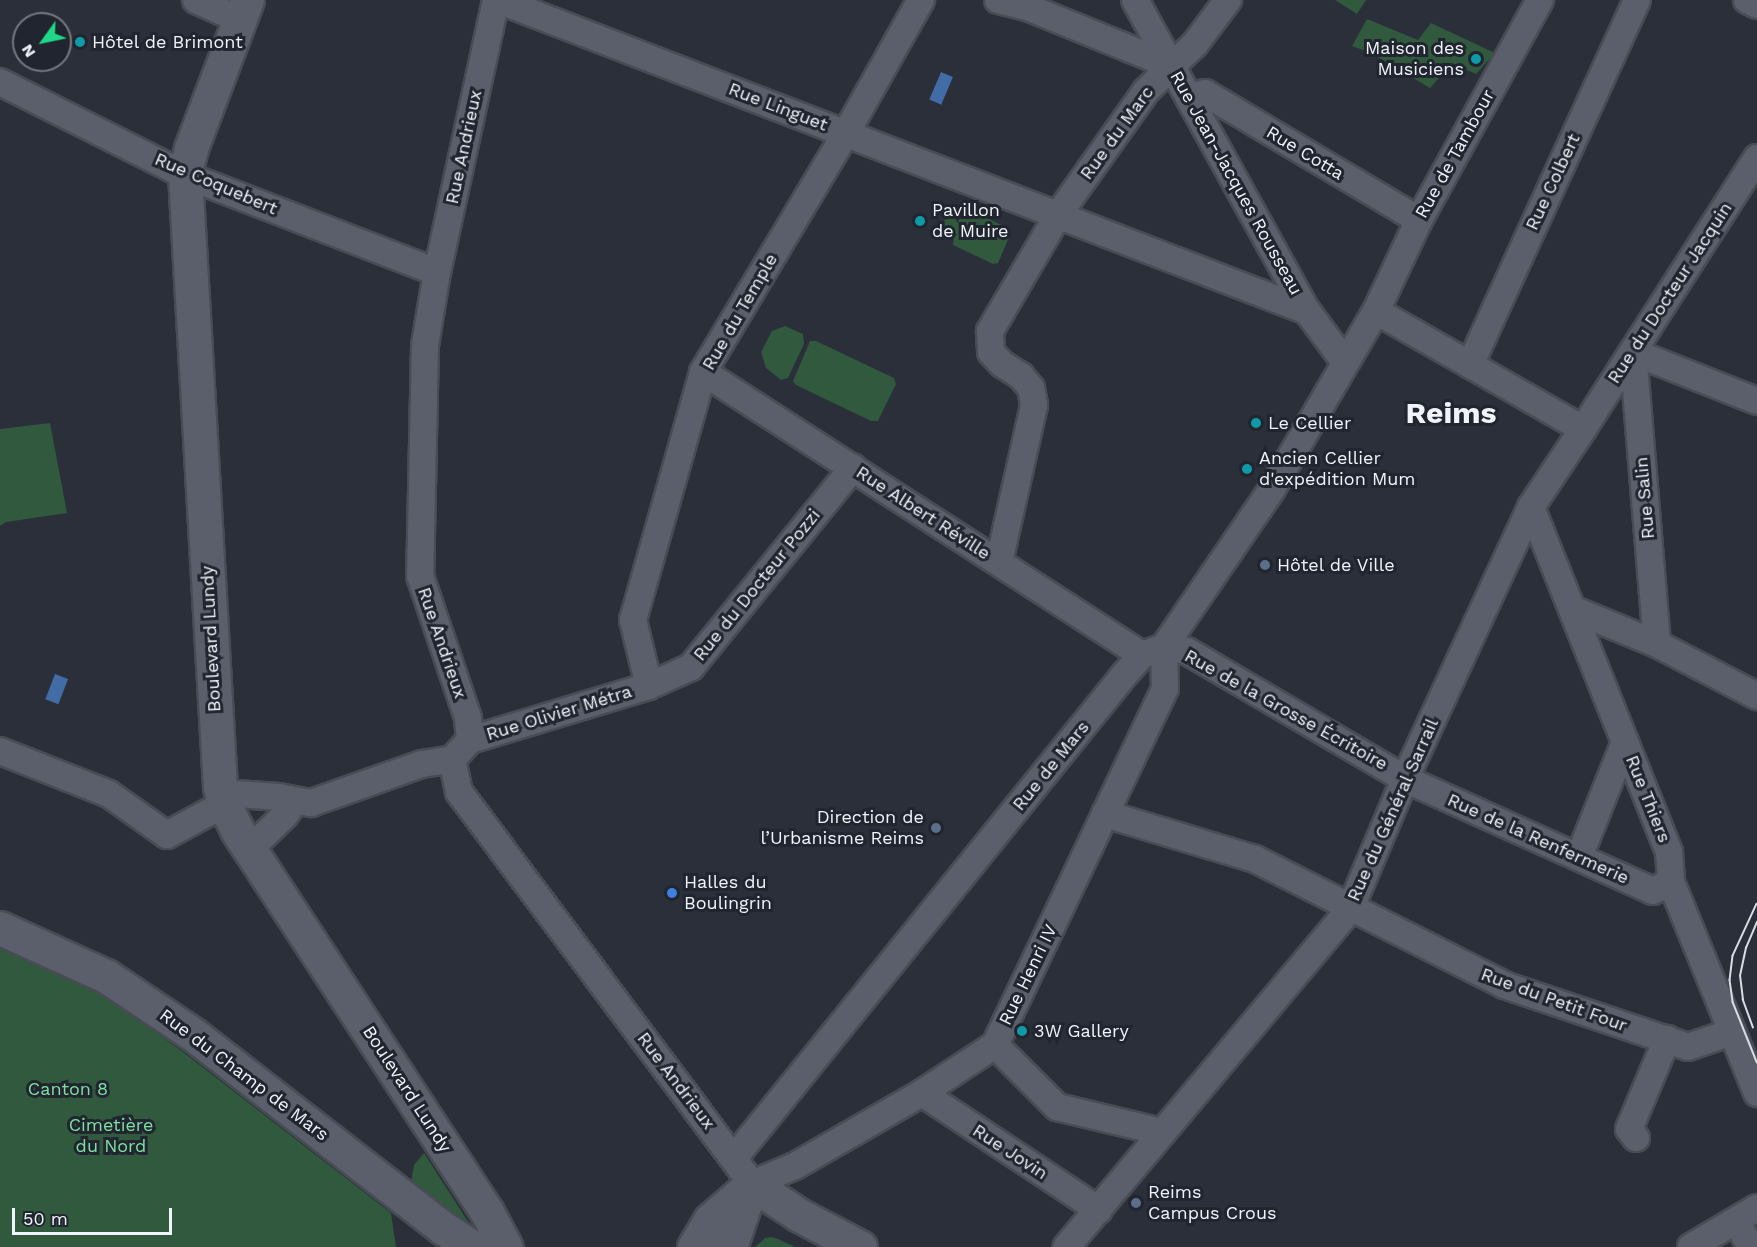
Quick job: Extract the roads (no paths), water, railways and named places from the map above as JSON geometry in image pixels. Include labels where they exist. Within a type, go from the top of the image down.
[{"type":"main road","name":"Boulevard Lundy","points":[[244,10],[191,148],[185,175],[223,799],[250,849],[487,1212],[506,1247]]},
{"type":"main road","name":"Rue du Champ de Mars","points":[[0,928],[106,976],[194,1035],[443,1228],[472,1247]]},
{"type":"main road","points":[[694,1247],[710,1220],[752,1184]]},
{"type":"main road","points":[[730,1247],[752,1184]]},
{"type":"main road","points":[[752,1184],[799,1215],[860,1247]]},
{"type":"main road","name":"Boulevard Lundy","points":[[487,1212],[521,1247]]},
{"type":"street","points":[[196,0],[244,10]]},
{"type":"street","name":"Rue Linguet","points":[[497,0],[1307,311]]},
{"type":"street","name":"Rue Andrieux","points":[[470,740],[468,718],[420,576],[424,345],[437,273],[497,0]]},
{"type":"street","name":"Rue du Temple","points":[[649,686],[633,620],[703,372],[846,134],[921,0]]},
{"type":"street","points":[[998,0],[1027,7],[1170,64]]},
{"type":"street","name":"Rue Jean-Jacques Rousseau","points":[[1134,0],[1307,311],[1344,361]]},
{"type":"street","name":"Rue du Marc","points":[[999,562],[1034,405],[1031,388],[1021,376],[1002,364],[991,352],[990,331],[1058,215],[1146,91],[1170,64],[1195,44],[1228,0]]},
{"type":"street","name":"Rue de Tambour","points":[[1344,361],[1376,311],[1419,220],[1540,0]]},
{"type":"street","name":"Rue Colbert","points":[[1470,365],[1637,0]]},
{"type":"street","points":[[1747,0],[1757,5]]},
{"type":"street","name":"Rue Coquebert","points":[[0,82],[185,175],[437,273]]},
{"type":"street","name":"Rue Cotta","points":[[1189,98],[1205,93],[1419,220]]},
{"type":"street","name":"Rue du Docteur Jacquin","points":[[1531,507],[1757,158]]},
{"type":"street","points":[[1376,311],[1583,429]]},
{"type":"street","points":[[1632,352],[1757,401]]},
{"type":"street","name":"Rue Salin","points":[[1632,352],[1657,644]]},
{"type":"street","name":"Rue de Mars","points":[[734,1158],[1153,651],[1272,489],[1344,361]]},
{"type":"street","name":"Rue Albert Réville","points":[[703,372],[999,562],[1153,651]]},
{"type":"street","name":"Rue du Docteur Pozzi","points":[[649,686],[691,667],[853,468]]},
{"type":"street","name":"Rue Thiers","points":[[1531,507],[1669,852],[1671,882],[1757,1094]]},
{"type":"street","name":"Rue du Général Sarrail","points":[[1066,1247],[1350,909],[1405,779],[1531,507]]},
{"type":"street","points":[[1572,609],[1657,644],[1757,696]]},
{"type":"street","name":"Rue de la Grosse Écritoire","points":[[1153,651],[1187,651],[1405,779]]},
{"type":"street","name":"Rue Henri IV","points":[[752,1184],[795,1166],[922,1093],[995,1045],[1165,688],[1153,651]]},
{"type":"street","name":"Rue Olivier Métra","points":[[470,740],[649,686]]},
{"type":"street","points":[[0,751],[109,794],[167,835],[223,799],[279,797],[294,802],[310,803],[422,764],[452,759],[470,740]]},
{"type":"street","points":[[1579,857],[1625,742]]},
{"type":"street","name":"Rue Andrieux","points":[[452,759],[459,792],[752,1184]]},
{"type":"street","name":"Rue de la Renfermerie","points":[[1405,779],[1653,891],[1671,882]]},
{"type":"street","points":[[250,849],[285,815],[294,802]]},
{"type":"street","name":"Rue du Petit Four","points":[[1106,814],[1254,859],[1504,985],[1688,1047],[1732,1032]]},
{"type":"street","points":[[1636,1138],[1629,1129],[1667,1039]]},
{"type":"street","points":[[995,1045],[1057,1107],[1162,1132]]},
{"type":"street","name":"Rue Jovin","points":[[922,1093],[1099,1210]]},
{"type":"street","points":[[1691,1247],[1746,1214],[1750,1247]]},
{"type":"water","points":[[941,72],[953,77],[941,105],[929,100]]},
{"type":"water","points":[[55,674],[68,679],[58,704],[45,699]]},
{"type":"tram line","points":[[1757,904],[1733,956],[1730,980],[1733,1002],[1757,1062]]},
{"type":"tram line","points":[[1753,1028],[1743,1000],[1740,976],[1746,948],[1757,922]]},
{"type":"place","name":"Hôtel de Brimont","points":[[80,42]]},
{"type":"place","name":"Maison des Musiciens","points":[[1476,59]]},
{"type":"place","name":"Pavillon de Muire","points":[[920,221]]},
{"type":"place","name":"Le Cellier","points":[[1256,423]]},
{"type":"place","name":"Ancien Cellier d'expédition Mum","points":[[1247,469]]},
{"type":"place","name":"Hôtel de Ville","points":[[1265,565]]},
{"type":"place","name":"Direction de l’Urbanisme Reims","points":[[936,828]]},
{"type":"place","name":"Halles du Boulingrin","points":[[672,893]]},
{"type":"place","name":"3W Gallery","points":[[1022,1031]]},
{"type":"place","name":"Reims Campus Crous","points":[[1136,1203]]},
{"type":"district","name":"Reims","points":[[1451,413]]},
{"type":"park label","name":"Canton 8","points":[[68,1089]]},
{"type":"park label","name":"Cimetière du Nord","points":[[111,1136]]}]
